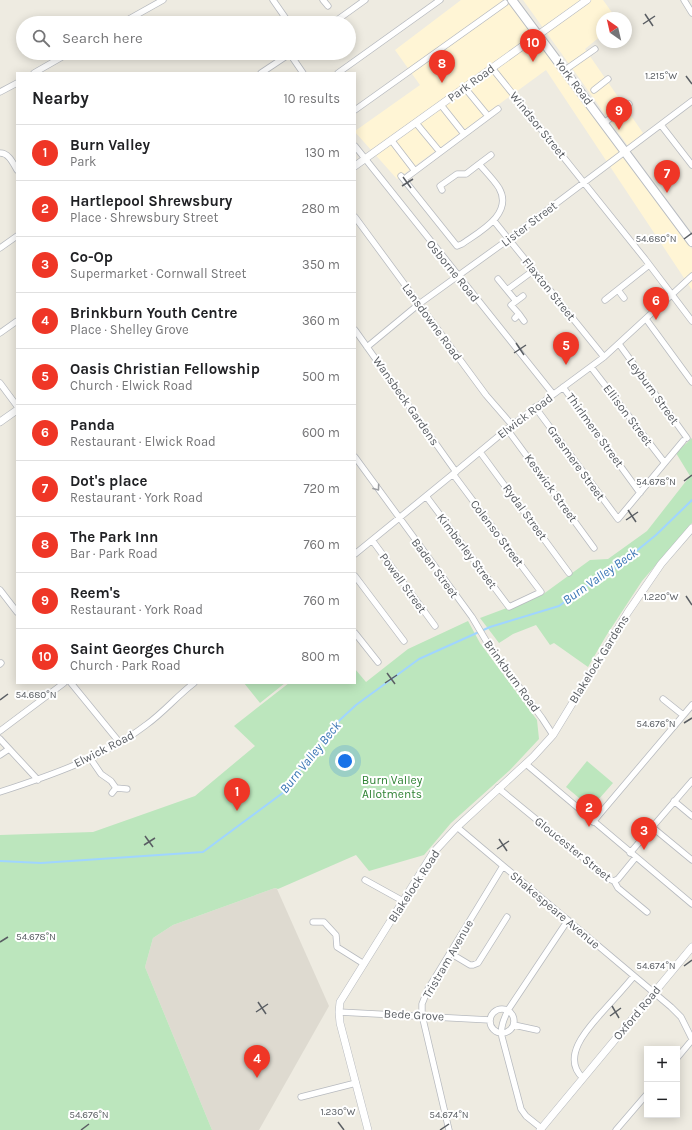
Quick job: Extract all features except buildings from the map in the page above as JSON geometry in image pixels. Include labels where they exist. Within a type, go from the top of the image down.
[{"type":"main road","name":"York Road","points":[[513,2],[692,242]]},
{"type":"street","points":[[134,16],[163,0]]},
{"type":"street","points":[[273,0],[284,16]]},
{"type":"street","points":[[323,0],[328,6]]},
{"type":"street","points":[[342,16],[365,0]]},
{"type":"street","points":[[339,72],[440,0]]},
{"type":"street","name":"Park Road","points":[[356,165],[392,141],[587,0]]},
{"type":"street","points":[[684,0],[692,13]]},
{"type":"street","points":[[356,109],[513,2]]},
{"type":"street","points":[[565,70],[595,49]]},
{"type":"street","points":[[36,72],[57,60]]},
{"type":"street","points":[[263,72],[281,60]]},
{"type":"street","points":[[294,60],[302,72]]},
{"type":"street","name":"Windsor Street","points":[[492,68],[692,321]]},
{"type":"street","points":[[594,90],[608,79]]},
{"type":"street","points":[[0,92],[16,84]]},
{"type":"street","points":[[465,88],[488,116]]},
{"type":"street","name":"Lister Street","points":[[367,347],[419,304],[509,239],[692,101]]},
{"type":"street","points":[[604,123],[629,104]]},
{"type":"street","points":[[441,105],[464,134]]},
{"type":"street","points":[[480,164],[499,189],[502,198],[502,206],[494,221],[457,246],[404,176],[415,171],[498,109]]},
{"type":"street","points":[[416,123],[440,152]]},
{"type":"street","points":[[661,125],[692,165]]},
{"type":"street","points":[[392,141],[415,171]]},
{"type":"street","name":"Osborne Road","points":[[356,147],[553,394]]},
{"type":"street","points":[[1,153],[7,155],[16,168]]},
{"type":"street","points":[[442,190],[440,186],[457,174],[466,174],[491,155]]},
{"type":"street","name":"Lansdowne Road","points":[[356,218],[509,427]]},
{"type":"street","name":"Flaxton Street","points":[[494,221],[604,357]]},
{"type":"street","points":[[0,248],[16,237]]},
{"type":"street","points":[[605,300],[649,265]]},
{"type":"street","points":[[507,290],[534,270]]},
{"type":"street","name":"Elwick Road","points":[[356,553],[509,427],[604,357],[692,276]]},
{"type":"street","points":[[498,279],[516,301]]},
{"type":"street","points":[[618,290],[624,298]]},
{"type":"street","points":[[523,296],[511,305],[517,316],[524,321]]},
{"type":"street","points":[[646,319],[692,382]]},
{"type":"street","points":[[0,333],[16,322]]},
{"type":"street","name":"Wansbeck Gardens","points":[[356,331],[455,473]]},
{"type":"street","name":"Leyburn Street","points":[[619,344],[685,439],[664,462]]},
{"type":"street","name":"Ellison Street","points":[[591,367],[664,462]]},
{"type":"street","points":[[0,383],[16,405]]},
{"type":"street","name":"Thirlmere Street","points":[[564,387],[640,493]]},
{"type":"street","name":"Grasmere Street","points":[[535,407],[618,519],[640,493]]},
{"type":"street","points":[[0,422],[16,411]]},
{"type":"street","name":"Keswick Street","points":[[509,427],[594,548]]},
{"type":"street","name":"Rydal Street","points":[[480,452],[570,573]]},
{"type":"street","name":"Baden Street","points":[[356,458],[472,617]]},
{"type":"street","points":[[640,493],[664,462]]},
{"type":"street","name":"Colenso Street","points":[[455,473],[541,592],[509,607]]},
{"type":"street","name":"Kimberley Street","points":[[426,496],[509,607]]},
{"type":"street","name":"Blakelock Gardens","points":[[553,735],[628,612],[661,564],[692,528]]},
{"type":"street","name":"Powell Street","points":[[372,540],[435,626]]},
{"type":"street","points":[[356,577],[404,641]]},
{"type":"street","points":[[0,590],[16,611]]},
{"type":"street","name":"Brinkburn Road","points":[[472,617],[484,638],[553,735]]},
{"type":"street","points":[[356,634],[378,662]]},
{"type":"street","points":[[0,731],[63,684]]},
{"type":"street","points":[[72,684],[120,743]]},
{"type":"street","name":"Elwick Road","points":[[0,792],[38,780],[90,758],[120,743],[147,725],[193,684]]},
{"type":"street","points":[[663,699],[683,715]]},
{"type":"street","points":[[593,822],[692,705]]},
{"type":"street","name":"Blakelock Road","points":[[368,1130],[340,1023],[340,1002],[434,852],[457,827],[526,764],[553,735]]},
{"type":"street","points":[[0,739],[38,780]]},
{"type":"street","points":[[0,755],[9,748]]},
{"type":"street","points":[[90,758],[101,774],[111,781],[116,788],[127,789]]},
{"type":"street","points":[[526,764],[692,904]]},
{"type":"street","points":[[630,853],[692,781]]},
{"type":"street","points":[[112,793],[116,788]]},
{"type":"street","name":"Gloucester Street","points":[[498,788],[609,880],[614,881],[618,888],[647,912]]},
{"type":"street","points":[[674,802],[692,816]]},
{"type":"street","name":"Shakespeare Avenue","points":[[457,827],[681,1017],[692,1040]]},
{"type":"street","points":[[652,828],[692,860]]},
{"type":"street","points":[[614,881],[636,858]]},
{"type":"street","name":"Tristram Avenue","points":[[449,1130],[422,1016],[422,1004],[428,989],[503,866]]},
{"type":"street","points":[[364,880],[403,901]]},
{"type":"street","points":[[450,953],[470,965],[473,966],[478,963],[507,917]]},
{"type":"street","points":[[540,1129],[521,1109],[501,1033],[503,1021],[508,1010],[568,920]]},
{"type":"street","points":[[313,922],[324,922],[336,935],[338,947],[364,964]]},
{"type":"street","name":"Oxford Road","points":[[540,1129],[692,948]]},
{"type":"street","points":[[582,1078],[576,1070],[575,1058],[576,1050],[582,1037],[634,976]]},
{"type":"street","points":[[502,1009],[508,1010],[512,1014],[514,1025],[508,1032],[501,1033],[493,1029],[490,1020],[492,1014],[495,1012],[502,1009]]},
{"type":"street","name":"Bede Grove","points":[[339,1012],[490,1020]]},
{"type":"street","points":[[514,1025],[537,1030]]},
{"type":"street","points":[[680,1054],[692,1040]]},
{"type":"street","points":[[301,1097],[356,1083]]},
{"type":"street","points":[[616,1130],[644,1097]]},
{"type":"shaded area","points":[[461,0],[507,0],[692,249],[692,290],[546,70],[397,179],[356,133],[356,130],[420,85],[395,50]]},
{"type":"shaded area","points":[[523,0],[603,0],[612,12],[596,12],[596,40],[585,49],[643,133],[628,146]]},
{"type":"shaded area","points":[[275,888],[277,889],[329,1006],[259,1130],[212,1130],[145,967],[153,938],[173,925]]},
{"type":"green space","points":[[692,438],[692,523],[642,581],[606,636],[588,667],[554,643],[550,645],[536,625],[513,634],[499,643],[480,618],[542,595],[590,560],[608,559],[647,531],[690,476],[676,453]]},
{"type":"green space","name":"Burn Valley Allotments","points":[[468,621],[480,643],[537,720],[539,739],[510,770],[451,823],[424,855],[369,871],[356,855],[278,889],[275,888],[173,925],[153,938],[145,967],[212,1130],[0,1130],[0,835],[93,832],[195,796],[255,746],[234,726],[288,684],[356,684],[356,670],[366,682],[408,649]]},
{"type":"green space","points":[[245,684],[284,684],[260,703]]},
{"type":"green space","points":[[587,761],[613,783],[591,808],[566,787]]},
{"type":"waterway","name":"Burn Valley Beck","points":[[0,861],[41,863],[203,852],[284,792],[328,731],[356,705],[419,659],[490,627],[559,606],[592,582],[613,570],[656,535],[692,500]]},
{"type":"place","name":"Saint Georges Church","points":[[533,62]]},
{"type":"place","name":"The Park Inn","points":[[442,83]]},
{"type":"place","name":"Reem's","points":[[619,130]]},
{"type":"place","name":"Dot's place","points":[[667,193]]},
{"type":"place","name":"Panda","points":[[656,320]]},
{"type":"place","name":"Oasis Christian Fellowship","points":[[566,365]]},
{"type":"place","name":"Burn Valley","points":[[237,811]]},
{"type":"place","name":"Hartlepool Shrewsbury","points":[[589,827]]},
{"type":"place","name":"Co-Op","points":[[644,850]]},
{"type":"place","name":"Brinkburn Youth Centre","points":[[257,1078]]}]
